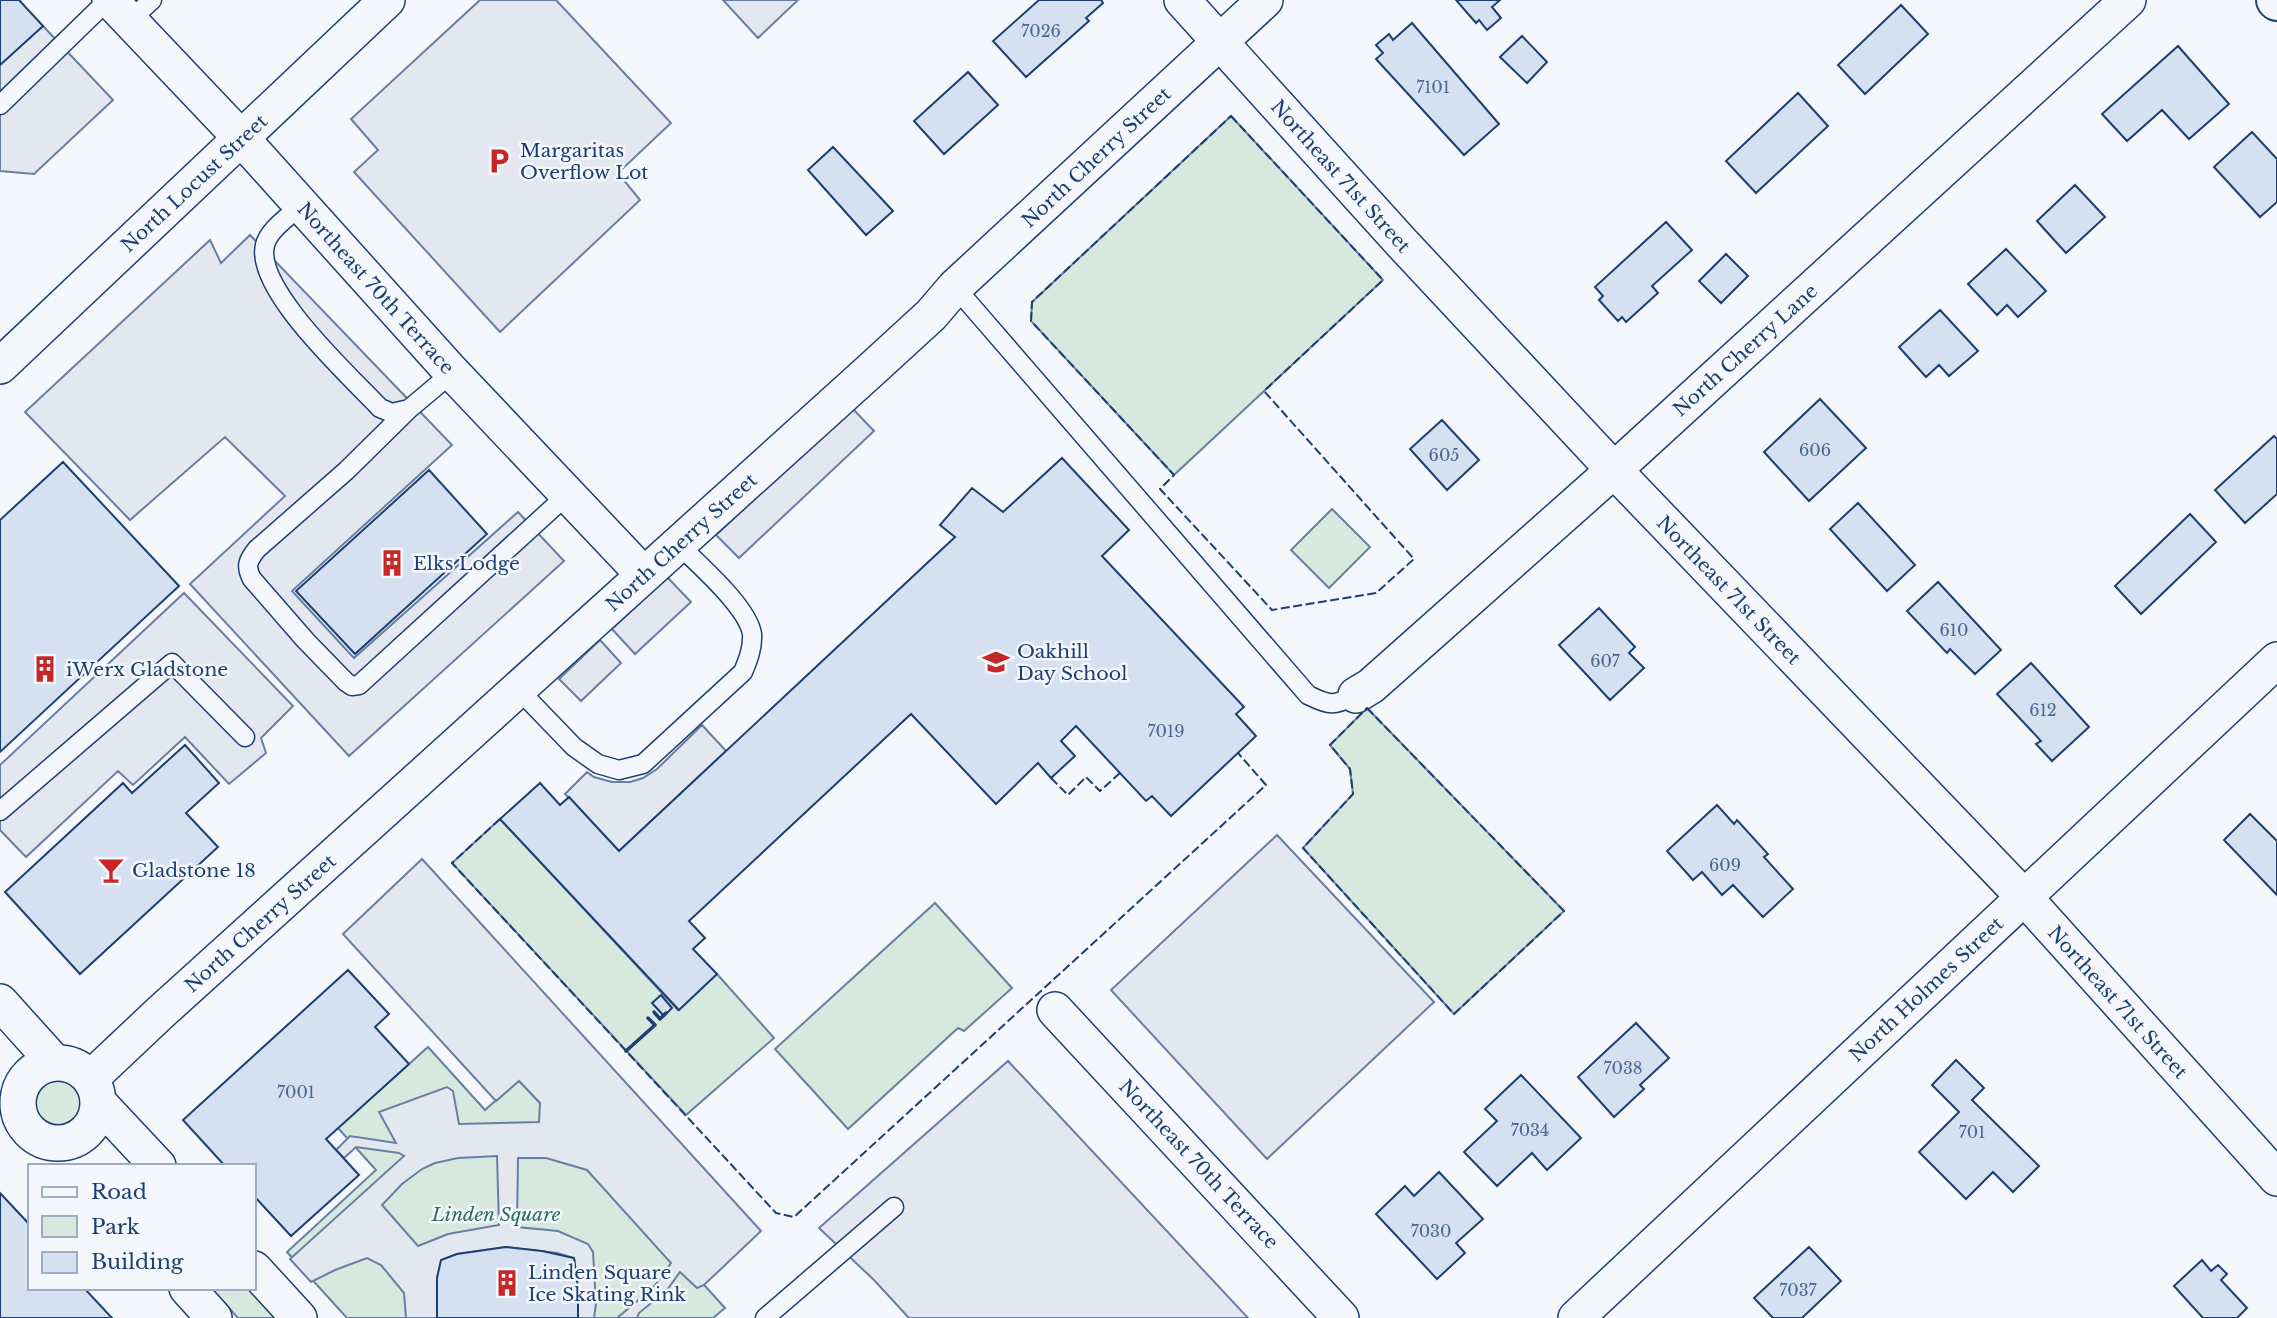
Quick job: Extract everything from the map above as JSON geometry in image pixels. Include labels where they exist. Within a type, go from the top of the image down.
[{"type":"street","name":"North Locust Street","points":[[3,358],[387,0]]},
{"type":"street","name":"Northeast 71st Street","points":[[1182,0],[1401,242],[1614,470],[2024,897],[2277,1178]]},
{"type":"street","name":"North Cherry Street","points":[[95,1091],[518,689],[931,315],[955,287],[1265,0]]},
{"type":"street","name":"North Cherry Lane","points":[[1356,695],[1371,686],[1614,470],[2129,0]]},
{"type":"street","name":"Northeast 70th Terrace","points":[[125,5],[452,373],[643,575]]},
{"type":"street","name":"North Holmes Street","points":[[1576,1318],[2277,660]]},
{"type":"street","points":[[0,1002],[55,1063]]},
{"type":"street","name":"Northeast 70th Terrace","points":[[1055,1010],[1341,1318]]},
{"type":"street","points":[[95,1091],[97,1116],[91,1128],[69,1143],[66,1155],[32,1134],[9,1100],[18,1097],[22,1084],[42,1066],[68,1064],[80,1069],[156,1164]]},
{"type":"street","points":[[256,1271],[299,1318]]},
{"type":"street","points":[[189,1290],[214,1318]]},
{"type":"lane","points":[[0,104],[125,5]]},
{"type":"lane","points":[[301,205],[268,238],[264,257],[269,277],[280,297],[312,336],[380,408],[392,413],[409,409]]},
{"type":"lane","points":[[955,287],[1308,695],[1327,705],[1340,703],[1356,695]]},
{"type":"lane","points":[[452,373],[257,549],[248,562],[247,570],[252,579],[306,641],[352,686],[365,681],[567,495]]},
{"type":"lane","points":[[518,689],[574,747],[598,764],[619,770],[643,764],[743,672],[750,653],[752,633],[737,605],[678,544]]},
{"type":"lane","points":[[0,811],[172,663],[246,737]]},
{"type":"lane","points":[[775,1315],[894,1207]]},
{"type":"green space","points":[[1231,116],[1383,280],[1174,475],[1031,321],[1032,302]]},
{"type":"green space","points":[[1332,509],[1370,547],[1329,588],[1291,550]]},
{"type":"green space","points":[[1367,708],[1564,911],[1454,1014],[1303,848],[1353,794],[1350,769],[1330,745]]},
{"type":"green space","points":[[500,819],[678,1010],[717,974],[774,1038],[686,1115],[452,863]]},
{"type":"green space","points":[[935,903],[1012,988],[964,1031],[958,1028],[848,1129],[775,1049]]},
{"type":"green space","name":"Linden Square","points":[[428,1047],[485,1110],[519,1080],[725,1308],[713,1318],[347,1318],[287,1252],[376,1170],[338,1128]]},
{"type":"green space","points":[[59,1080],[76,1087],[83,1104],[76,1121],[59,1128],[42,1121],[35,1104],[42,1087]]},
{"type":"green space","points":[[213,1290],[251,1290],[276,1318],[238,1318]]},
{"type":"shaded area","name":"Margaritas Overflow Lot","points":[[480,0],[556,0],[671,123],[618,173],[640,200],[500,332],[354,172],[378,150],[351,119]]},
{"type":"shaded area","points":[[723,0],[798,0],[758,38]]},
{"type":"shaded area","points":[[43,26],[113,100],[34,174],[0,171],[0,65]]},
{"type":"shaded area","points":[[250,235],[452,445],[292,591],[354,658],[518,512],[564,561],[349,756],[190,584],[285,496],[225,437],[130,520],[25,412],[210,240],[221,263]]},
{"type":"shaded area","points":[[852,408],[874,431],[739,558],[716,535]]},
{"type":"shaded area","points":[[667,577],[691,602],[635,654],[612,629]]},
{"type":"shaded area","points":[[184,593],[293,706],[261,738],[266,753],[229,784],[185,737],[133,785],[118,771],[26,857],[0,830],[0,765]]},
{"type":"shaded area","points":[[600,640],[621,663],[581,701],[559,679]]},
{"type":"shaded area","points":[[702,725],[726,751],[619,851],[565,794],[587,772],[612,782],[630,782],[643,778],[657,769]]},
{"type":"shaded area","points":[[1277,835],[1434,1002],[1267,1159],[1111,990]]},
{"type":"shaded area","points":[[422,859],[761,1231],[704,1285],[697,1288],[680,1272],[667,1290],[639,1313],[637,1318],[617,1318],[653,1288],[671,1263],[587,1170],[546,1158],[518,1158],[517,1227],[558,1231],[588,1244],[593,1252],[596,1304],[594,1318],[578,1318],[574,1258],[557,1253],[506,1247],[457,1254],[442,1260],[437,1278],[437,1318],[406,1318],[404,1293],[381,1265],[367,1258],[311,1282],[290,1259],[404,1156],[356,1147],[344,1158],[336,1150],[350,1136],[396,1143],[379,1112],[447,1087],[453,1091],[459,1124],[539,1122],[540,1103],[519,1081],[496,1101],[343,934]],"holes":[[[497,1156],[499,1225],[448,1234],[418,1246],[382,1205],[402,1184],[435,1163],[458,1158]]]},
{"type":"shaded area","points":[[1008,1061],[1248,1318],[909,1318],[874,1280],[819,1228]]},
{"type":"building","points":[[0,0],[19,0],[43,26],[0,65]]},
{"type":"building","points":[[1039,0],[1101,0],[1103,3],[1086,18],[1089,21],[1026,77],[993,41]]},
{"type":"building","points":[[1456,0],[1500,0],[1492,7],[1501,18],[1487,30],[1479,20],[1476,23]]},
{"type":"building","points":[[1901,5],[1928,34],[1865,94],[1838,65]]},
{"type":"building","points":[[1412,23],[1499,124],[1464,155],[1376,59],[1383,53],[1376,45],[1389,34],[1393,40]]},
{"type":"building","points":[[1522,36],[1547,62],[1527,83],[1500,57]]},
{"type":"building","points":[[2178,46],[2229,104],[2189,139],[2162,110],[2127,141],[2102,114]]},
{"type":"building","points":[[968,72],[998,105],[944,154],[914,121]]},
{"type":"building","points":[[1798,93],[1828,126],[1756,193],[1726,161]]},
{"type":"building","points":[[2252,132],[2277,159],[2277,202],[2260,217],[2214,167]]},
{"type":"building","points":[[833,147],[893,211],[866,235],[808,170]]},
{"type":"building","points":[[2075,185],[2105,217],[2066,253],[2037,221]]},
{"type":"building","points":[[1666,222],[1692,250],[1652,286],[1658,293],[1626,322],[1622,317],[1618,321],[1599,300],[1603,296],[1595,287]]},
{"type":"building","points":[[2006,249],[2046,291],[2018,317],[2007,305],[1997,315],[1968,284]]},
{"type":"building","points":[[1726,254],[1748,276],[1721,303],[1699,281]]},
{"type":"building","points":[[1940,310],[1978,351],[1949,376],[1939,365],[1926,377],[1899,347]]},
{"type":"building","points":[[1820,399],[1866,448],[1809,501],[1764,452]]},
{"type":"building","points":[[1442,420],[1479,460],[1447,490],[1410,449]]},
{"type":"building","points":[[2274,436],[2277,439],[2277,494],[2245,523],[2215,490]]},
{"type":"building","name":"Oakhill Day School","points":[[1062,458],[1129,530],[1102,556],[1244,707],[1236,714],[1256,736],[1171,816],[1152,796],[1146,801],[1076,726],[1061,741],[1075,756],[1051,778],[1038,763],[996,804],[911,714],[689,921],[705,938],[693,949],[717,974],[679,1010],[500,819],[540,783],[560,805],[569,797],[619,851],[955,537],[940,525],[972,488],[1003,512]]},
{"type":"building","name":"iWerx Gladstone","points":[[63,462],[179,586],[0,752],[0,520]]},
{"type":"building","name":"Elks Lodge","points":[[429,470],[487,534],[355,654],[296,591]]},
{"type":"building","points":[[1858,503],[1915,565],[1887,591],[1830,529]]},
{"type":"building","points":[[2190,514],[2216,542],[2141,614],[2115,586]]},
{"type":"building","points":[[1938,582],[2001,650],[1975,674],[1950,649],[1947,653],[1907,611]]},
{"type":"building","points":[[1599,608],[1635,647],[1629,653],[1644,668],[1610,700],[1559,645]]},
{"type":"building","points":[[2031,663],[2089,727],[2052,761],[2036,744],[2041,741],[1997,694]]},
{"type":"building","name":"Gladstone 18","points":[[185,745],[219,783],[186,813],[218,847],[80,974],[5,892],[123,783],[132,793]]},
{"type":"building","points":[[1717,805],[1734,824],[1737,820],[1768,854],[1764,857],[1793,889],[1763,917],[1733,885],[1722,895],[1702,872],[1693,880],[1667,851]]},
{"type":"building","points":[[2250,814],[2277,841],[2277,895],[2224,840]]},
{"type":"building","points":[[348,970],[389,1014],[375,1027],[409,1064],[326,1139],[359,1175],[291,1236],[256,1198],[256,1164],[223,1164],[183,1120]]},
{"type":"building","points":[[661,995],[672,1008],[664,1016],[652,1003]]},
{"type":"building","points":[[1636,1023],[1669,1058],[1640,1085],[1644,1089],[1614,1117],[1578,1077]]},
{"type":"building","points":[[1956,1060],[1984,1088],[1972,1100],[2039,1166],[2013,1192],[1993,1172],[1966,1199],[1919,1152],[1959,1112],[1932,1085]]},
{"type":"building","points":[[1521,1075],[1581,1138],[1547,1170],[1532,1153],[1497,1186],[1464,1152],[1497,1121],[1485,1109]]},
{"type":"building","points":[[1439,1172],[1483,1219],[1456,1243],[1465,1253],[1437,1279],[1376,1214],[1405,1186],[1414,1196]]},
{"type":"building","points":[[0,1193],[28,1223],[28,1290],[86,1290],[112,1318],[0,1318]]},
{"type":"building","name":"Linden Square Ice Skating Rink","points":[[506,1247],[574,1258],[578,1318],[437,1318],[437,1278],[441,1260],[457,1254]]},
{"type":"building","points":[[1809,1247],[1841,1281],[1802,1318],[1773,1318],[1754,1298]]},
{"type":"building","points":[[2202,1260],[2211,1271],[2218,1265],[2227,1274],[2221,1280],[2247,1308],[2237,1318],[2203,1318],[2174,1286]]},
{"type":"fence","points":[[1231,116],[1383,280],[1264,391],[1414,559],[1376,593],[1272,610],[1160,489],[1174,475],[1031,321],[1032,302],[1231,116]]},
{"type":"fence","points":[[1367,708],[1564,911],[1454,1014],[1303,848],[1353,794],[1350,769],[1330,745],[1367,708]]},
{"type":"fence","points":[[500,819],[452,863],[776,1213],[794,1217],[1266,785],[1238,753]]},
{"type":"fence","points":[[1051,778],[1068,795],[1086,777],[1100,791],[1120,773]]},
{"type":"wall","points":[[654,1012],[660,1019],[666,1013]]},
{"type":"wall","points":[[626,1051],[655,1025],[648,1018]]},
{"type":"place","name":"Margaritas Overflow Lot","points":[[499,161]]},
{"type":"place","name":"Elks Lodge","points":[[392,563]]},
{"type":"place","name":"Oakhill Day School","points":[[996,662]]},
{"type":"place","name":"iWerx Gladstone","points":[[45,669]]},
{"type":"place","name":"Gladstone 18","points":[[111,870]]},
{"type":"place","name":"Linden Square Ice Skating Rink","points":[[507,1283]]}]
